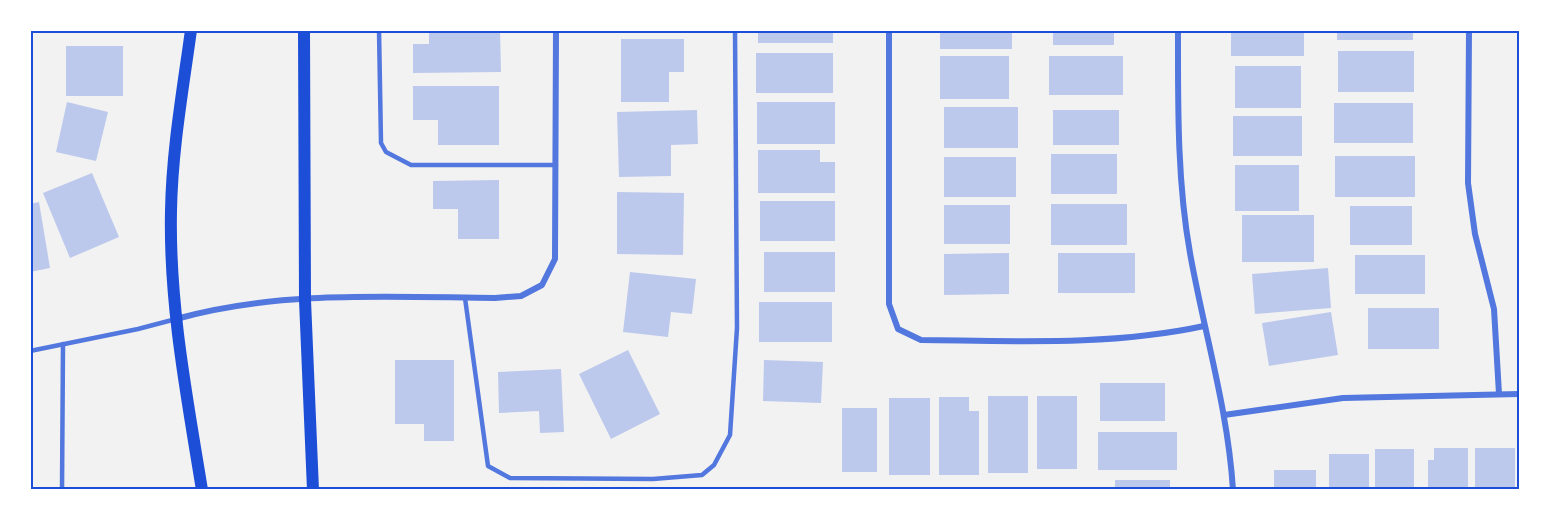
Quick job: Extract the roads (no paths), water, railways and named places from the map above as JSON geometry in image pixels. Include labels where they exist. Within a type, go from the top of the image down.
[{"type":"main road","points":[[191,30],[182,93],[171,209],[172,263],[180,359],[202,490]]},
{"type":"main road","points":[[304,30],[305,300],[313,490]]},
{"type":"street","points":[[176,319],[203,311],[259,303],[521,296],[542,285],[555,259],[556,30]]},
{"type":"street","points":[[889,30],[889,304],[898,329],[921,340],[1091,341],[1162,335],[1204,327]]},
{"type":"street","points":[[1178,30],[1182,204],[1204,327],[1224,415],[1233,490]]},
{"type":"street","points":[[1469,30],[1468,183],[1475,234],[1494,309],[1499,394]]},
{"type":"street","points":[[1224,415],[1343,398],[1519,394]]},
{"type":"lane","points":[[379,30],[381,143],[386,152],[411,165],[556,165]]},
{"type":"lane","points":[[465,298],[488,466],[510,478],[653,479],[702,475],[714,465],[730,435],[737,328],[735,30]]},
{"type":"lane","points":[[30,351],[176,319]]},
{"type":"lane","points":[[62,490],[63,344]]}]
